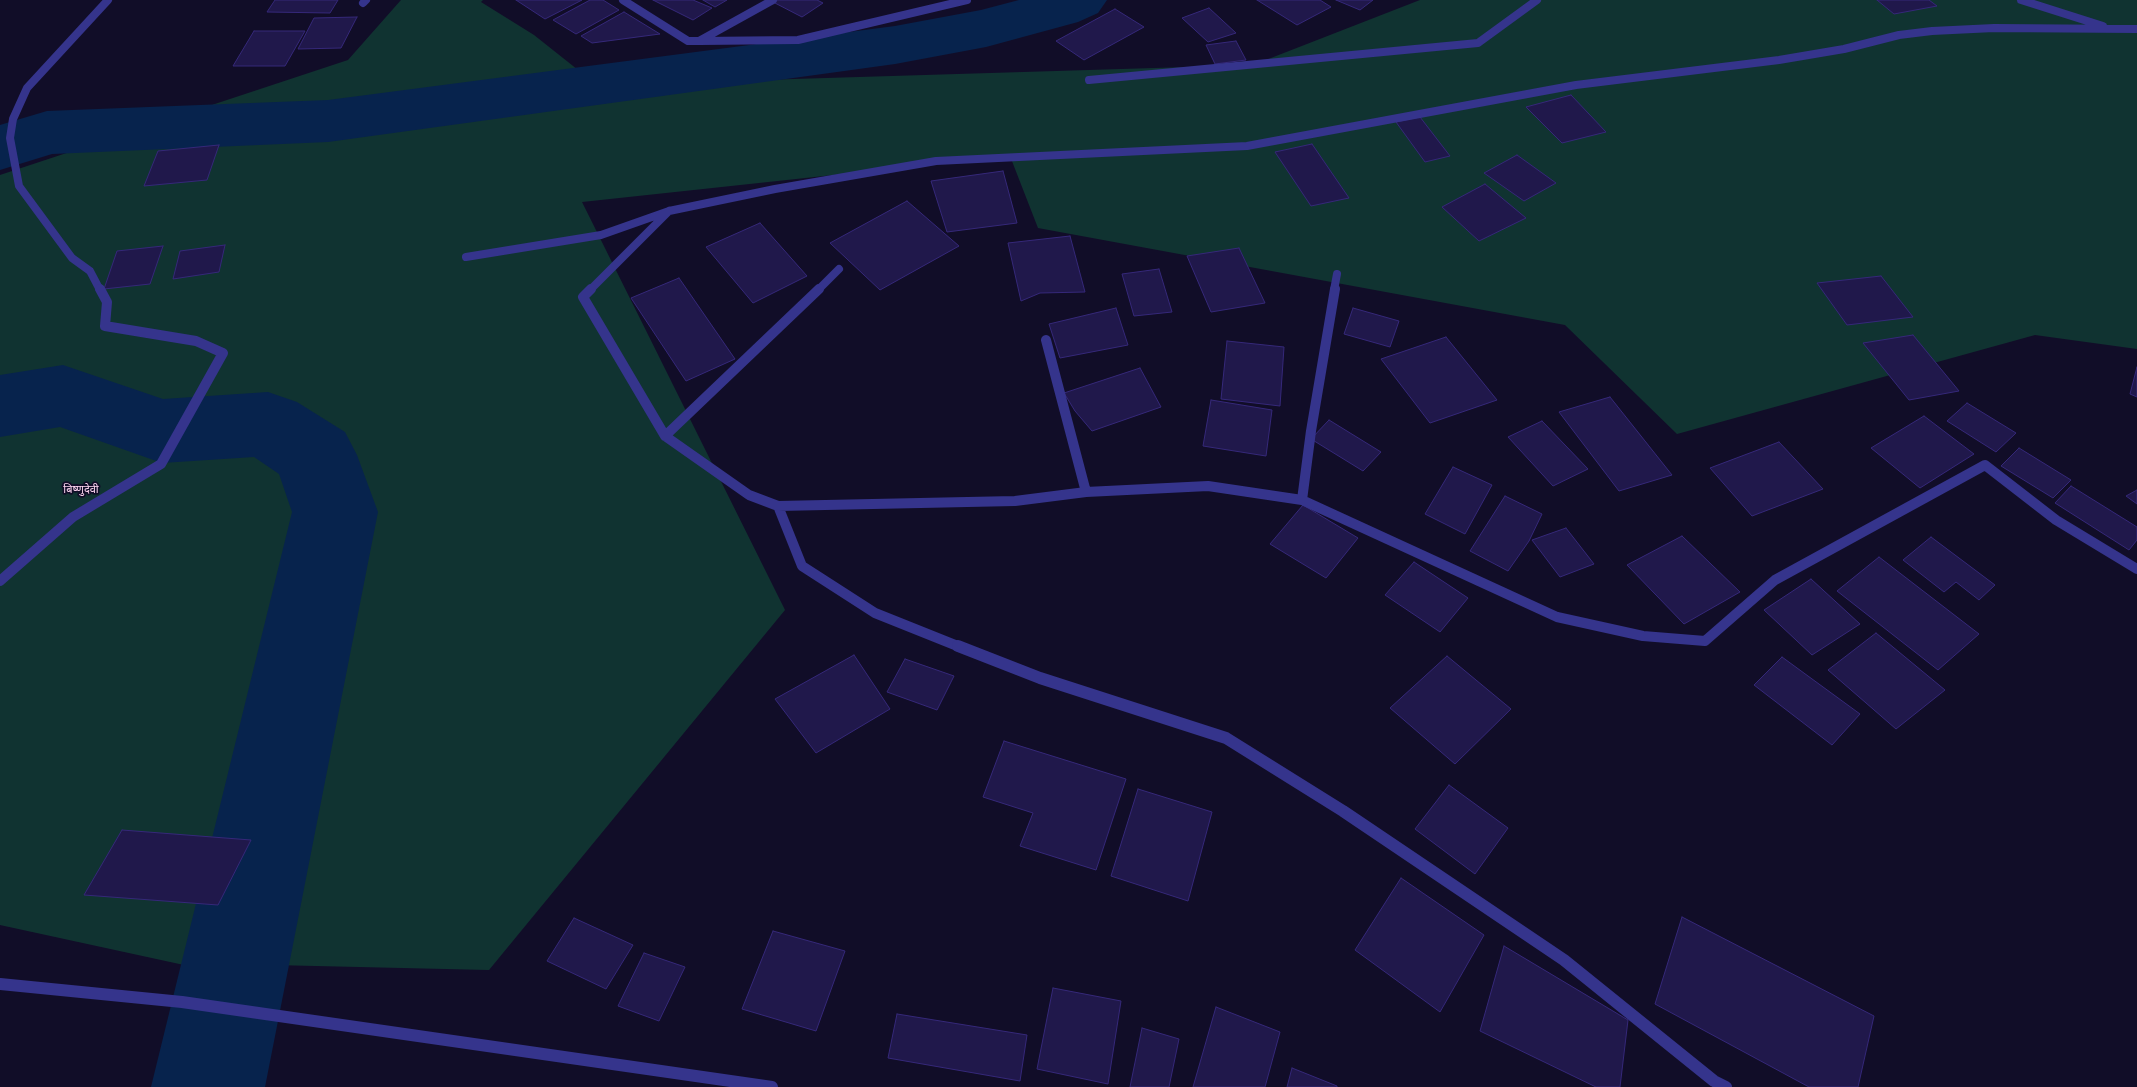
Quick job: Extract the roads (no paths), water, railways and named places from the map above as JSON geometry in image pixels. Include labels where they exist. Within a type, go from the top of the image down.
[{"type":"street","points":[[0,581],[73,517],[161,464],[223,353],[196,341],[105,326],[107,302],[90,271],[72,258],[19,186],[10,138],[13,119],[28,88],[108,0]]},
{"type":"street","points":[[623,0],[688,41],[798,40],[967,0]]},
{"type":"street","points":[[699,40],[773,0]]},
{"type":"street","points":[[1089,80],[1478,43],[1537,0]]},
{"type":"street","points":[[2021,0],[2111,29]]},
{"type":"street","points":[[466,257],[602,235],[669,212],[775,189],[936,161],[1247,146],[1576,85],[1779,60],[1844,49],[1899,35],[1932,31],[1994,28],[2137,29]]},
{"type":"street","points":[[669,212],[583,297],[666,436],[749,495],[778,506],[1015,501],[1086,492],[1208,486],[1302,500],[1557,617],[1643,636],[1705,641],[1775,580],[1985,464],[2056,520],[2137,569]]},
{"type":"street","points":[[666,436],[839,269]]},
{"type":"street","points":[[1302,500],[1311,431],[1337,274]]},
{"type":"street","points":[[1046,340],[1086,492]]},
{"type":"street","points":[[778,506],[802,566],[875,613],[1040,678],[1226,738],[1343,811],[1564,960],[1714,1081],[1726,1087]]},
{"type":"street","points":[[0,984],[182,1002],[772,1087]]},
{"type":"waterway","points":[[0,148],[47,133],[328,121],[895,45],[986,28],[1056,9],[1076,0]]},
{"type":"waterway","points":[[0,406],[63,396],[162,431],[268,424],[315,455],[335,512],[208,1087]]},
{"type":"district","name":"बिष्णुदेवी","points":[[81,491]]}]
